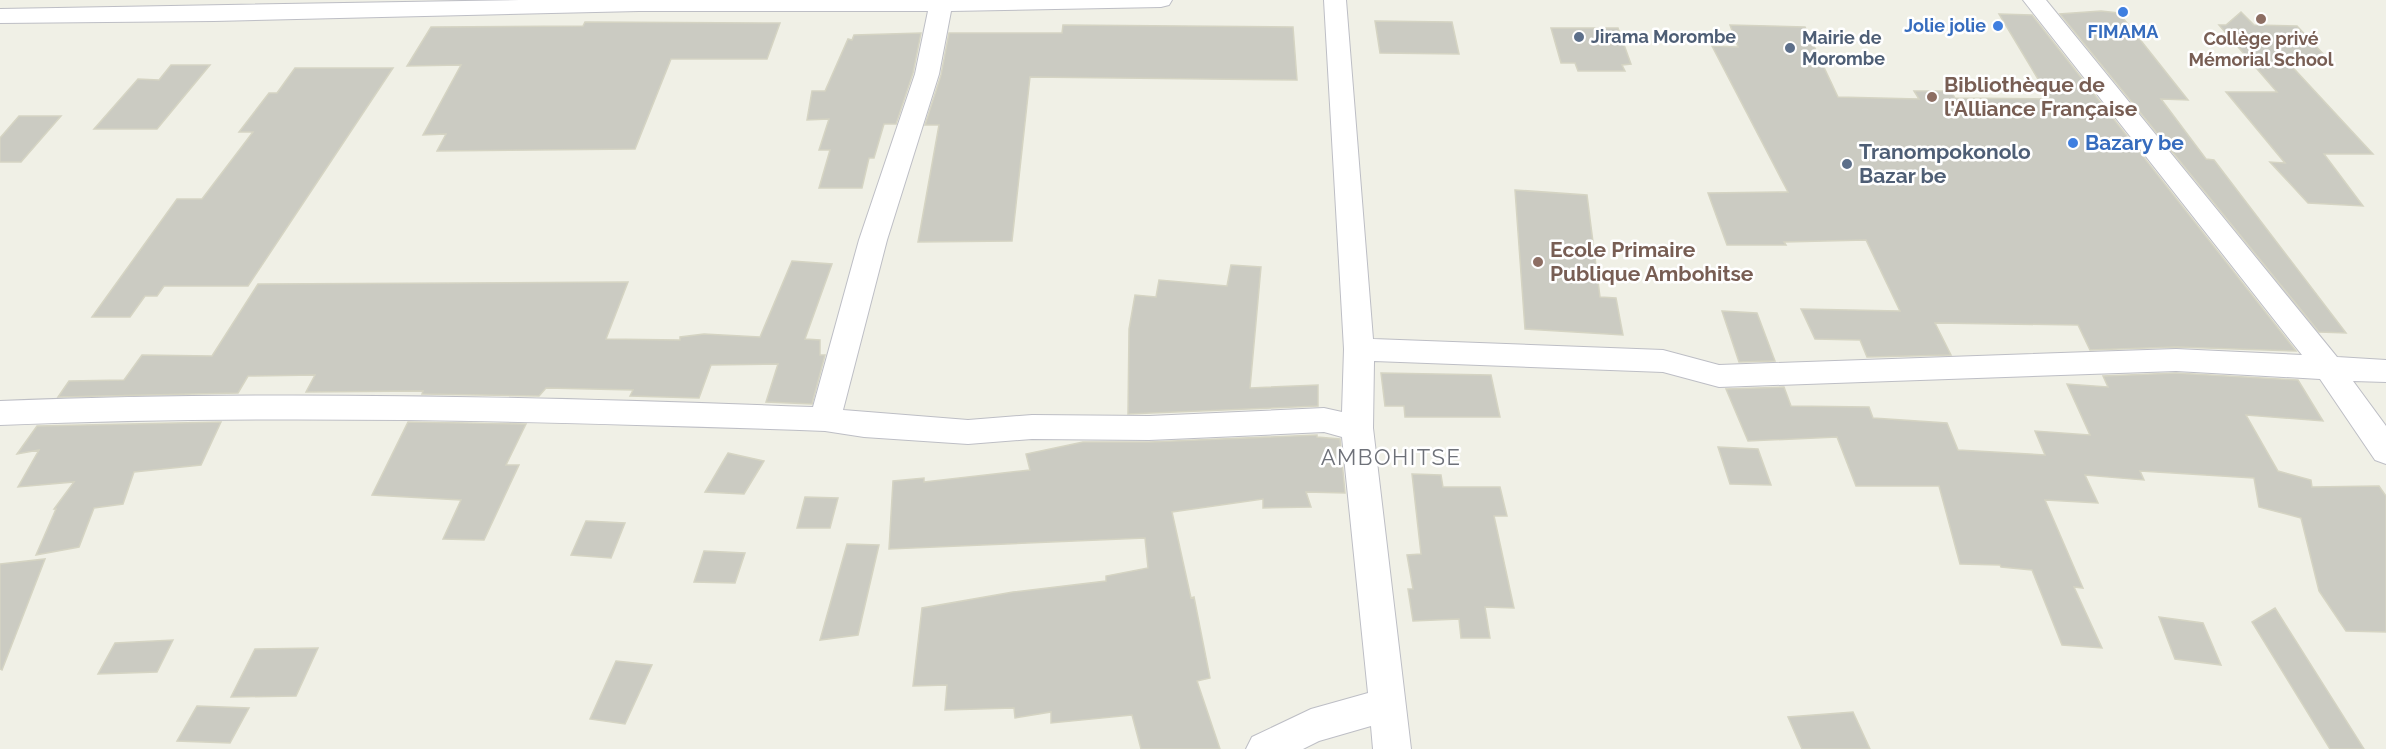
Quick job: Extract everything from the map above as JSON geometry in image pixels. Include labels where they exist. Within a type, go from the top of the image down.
[{"type":"street","points":[[0,16],[214,14],[640,2],[941,4],[1161,0]]},
{"type":"street","points":[[1335,0],[1359,349],[1357,428],[1392,749]]},
{"type":"street","points":[[2034,0],[2326,366],[2386,451]]},
{"type":"street","points":[[825,419],[873,240],[927,74],[941,4]]},
{"type":"street","points":[[1359,349],[1664,361],[1719,376],[2176,360],[2326,366],[2386,371]]},
{"type":"street","points":[[0,413],[278,405],[470,406],[825,419],[864,425],[968,432],[1032,427],[1149,428],[1324,420],[1357,428]]},
{"type":"street","points":[[1265,749],[1311,726],[1388,704]]},
{"type":"building","points":[[2101,11],[2119,13],[2188,100],[2161,99],[2206,159],[2214,160],[2346,333],[2319,332],[2060,14]]},
{"type":"building","points":[[2241,12],[2254,25],[2297,26],[2327,58],[2284,58],[2373,154],[2324,154],[2363,206],[2308,203],[2270,162],[2285,163],[2226,92],[2277,92],[2219,25],[2226,25]]},
{"type":"building","points":[[1999,14],[2032,15],[2296,351],[2176,347],[2090,350],[2078,325],[1935,323],[1951,355],[1867,357],[1860,340],[1815,339],[1801,309],[1900,311],[1866,240],[1784,242],[1786,245],[1727,245],[1708,193],[1788,192],[1712,46],[1738,47],[1730,25],[1805,27],[1838,97],[1919,99],[1914,91],[1951,91],[1955,98],[2050,99]]},
{"type":"building","points":[[1375,21],[1452,22],[1459,54],[1380,53]]},
{"type":"building","points":[[585,22],[780,23],[767,59],[671,59],[635,149],[437,151],[446,134],[423,135],[461,65],[407,66],[431,27],[583,26]]},
{"type":"building","points":[[1063,25],[1293,27],[1297,80],[1030,77],[1012,241],[918,242],[939,125],[925,125],[941,75],[949,33],[1062,33]]},
{"type":"building","points":[[1551,28],[1618,28],[1631,64],[1622,65],[1625,71],[1578,71],[1575,63],[1561,63]]},
{"type":"building","points":[[921,33],[913,73],[896,124],[884,124],[874,158],[869,158],[862,188],[819,188],[830,150],[819,150],[829,119],[807,120],[812,91],[825,91],[848,39],[852,40],[854,35]]},
{"type":"building","points":[[171,65],[210,65],[157,129],[94,129],[138,79],[159,80]]},
{"type":"building","points":[[295,68],[393,68],[248,286],[164,286],[157,296],[145,296],[130,317],[92,317],[177,199],[202,199],[253,132],[239,132],[269,93],[277,93]]},
{"type":"building","points":[[19,116],[61,116],[21,162],[0,162],[0,138]]},
{"type":"building","points":[[1515,190],[1587,195],[1600,297],[1616,298],[1623,335],[1525,329]]},
{"type":"building","points":[[792,261],[832,264],[805,339],[820,340],[820,355],[825,355],[812,404],[766,402],[778,364],[711,365],[699,398],[630,396],[633,390],[546,388],[539,396],[422,394],[423,391],[306,392],[315,375],[248,376],[238,393],[58,397],[69,381],[124,380],[142,355],[212,356],[258,284],[628,282],[606,339],[680,340],[680,337],[704,334],[760,337]]},
{"type":"building","points":[[1231,265],[1261,267],[1250,388],[1318,385],[1318,406],[1128,414],[1129,329],[1135,295],[1156,297],[1159,280],[1227,286]]},
{"type":"building","points":[[1722,311],[1757,313],[1775,361],[1739,362]]},
{"type":"building","points":[[1381,373],[1491,375],[1500,417],[1405,417],[1404,406],[1385,406]]},
{"type":"building","points":[[2176,373],[2298,380],[2323,421],[2246,415],[2278,471],[2311,480],[2312,487],[2379,486],[2386,496],[2386,632],[2346,631],[2319,591],[2301,518],[2259,507],[2254,478],[2140,471],[2144,480],[2085,475],[2098,503],[2045,500],[2083,588],[2074,587],[2102,648],[2062,645],[2032,570],[2001,567],[2000,565],[1960,564],[1939,486],[1856,486],[1837,437],[1748,441],[1726,389],[1784,387],[1791,406],[1869,407],[1873,418],[1947,423],[1958,450],[2045,455],[2035,431],[2090,435],[2067,384],[2108,387],[2103,376]]},
{"type":"building","points":[[221,422],[201,465],[134,472],[123,504],[94,508],[79,547],[36,555],[56,509],[54,509],[74,482],[18,487],[39,450],[17,454],[37,426]]},
{"type":"building","points":[[408,422],[526,424],[506,465],[519,465],[484,540],[443,539],[461,500],[372,495]]},
{"type":"building","points":[[1317,435],[1317,437],[1340,439],[1345,493],[1306,492],[1311,507],[1263,508],[1263,499],[1172,512],[1191,598],[1194,597],[1210,678],[1197,681],[1220,749],[1141,749],[1132,715],[1051,723],[1051,712],[1015,718],[1014,708],[945,710],[947,685],[913,686],[922,608],[1013,592],[1106,581],[1106,576],[1148,568],[1145,538],[889,549],[893,481],[924,478],[924,482],[1030,470],[1026,454],[1083,442],[1149,442]]},
{"type":"building","points":[[1718,447],[1758,449],[1771,485],[1730,484]]},
{"type":"building","points":[[728,453],[764,461],[744,494],[705,492]]},
{"type":"building","points":[[1412,474],[1441,475],[1443,487],[1500,487],[1507,516],[1494,516],[1514,608],[1485,607],[1490,638],[1461,638],[1459,619],[1413,621],[1408,589],[1413,589],[1407,555],[1421,554]]},
{"type":"building","points":[[805,497],[838,498],[830,528],[797,528]]},
{"type":"building","points":[[586,521],[625,523],[611,558],[571,555]]},
{"type":"building","points":[[847,544],[879,545],[858,635],[820,640]]},
{"type":"building","points":[[704,551],[745,553],[735,583],[694,582]]},
{"type":"building","points":[[45,559],[2,670],[0,669],[0,564]]},
{"type":"building","points":[[2275,608],[2364,749],[2330,749],[2252,622]]},
{"type":"building","points":[[2159,617],[2203,623],[2221,665],[2175,659]]},
{"type":"building","points":[[173,640],[157,672],[98,674],[115,643]]},
{"type":"building","points":[[318,648],[296,696],[231,697],[255,649]]},
{"type":"building","points":[[616,661],[652,665],[625,724],[590,719]]},
{"type":"building","points":[[197,706],[249,708],[230,743],[177,741]]},
{"type":"building","points":[[1853,712],[1870,749],[1802,749],[1788,717]]},
{"type":"place","name":"FIMAMA","points":[[2123,12]]},
{"type":"place","name":"Collège privé Mémorial School","points":[[2261,19]]},
{"type":"place","name":"Jolie jolie","points":[[1998,26]]},
{"type":"place","name":"Jirama Morombe","points":[[1579,37]]},
{"type":"place","name":"Mairie de Morombe","points":[[1790,48]]},
{"type":"place","name":"Bibliothèque de l'Alliance Française","points":[[1932,97]]},
{"type":"place","name":"Bazary be","points":[[2073,143]]},
{"type":"place","name":"Tranompokonolo Bazar be","points":[[1847,164]]},
{"type":"place","name":"Ecole Primaire Publique Ambohitse","points":[[1538,262]]},
{"type":"district","name":"AMBOHITSE","points":[[1391,457]]}]
